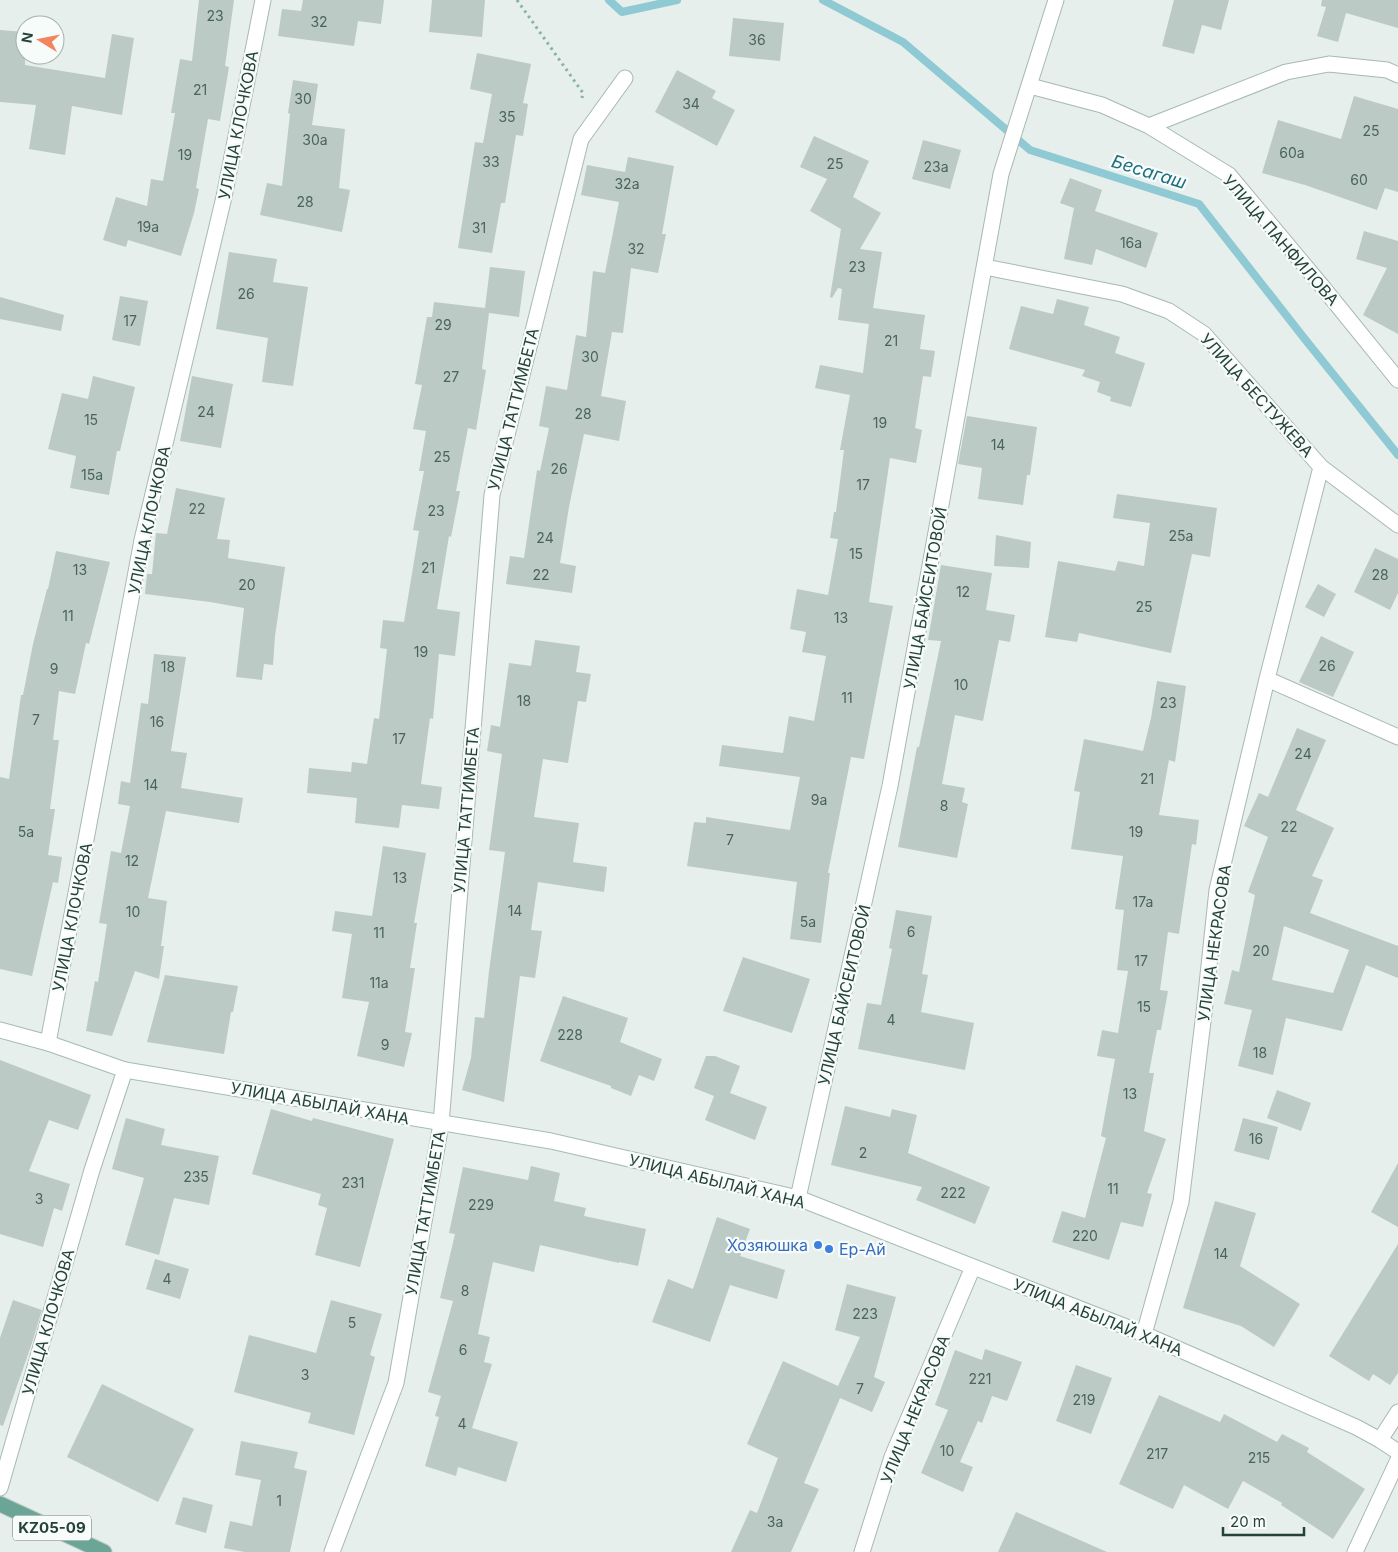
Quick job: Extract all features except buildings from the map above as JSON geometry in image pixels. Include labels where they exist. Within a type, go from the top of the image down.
[{"type":"main road","name":"KZ05-09","points":[[0,1504],[104,1552]]},
{"type":"street","name":"УЛИЦА КЛОЧКОВА","points":[[48,1043],[142,540],[224,197],[263,0]]},
{"type":"street","name":"УЛИЦА БАЙСЕИТОВОЙ","points":[[798,1198],[890,786],[1001,174],[1056,0]]},
{"type":"street","points":[[1149,126],[1286,72],[1329,64],[1387,70],[1398,74]]},
{"type":"street","name":"УЛИЦА ТАТТИМБЕТА","points":[[332,1552],[396,1383],[441,1124],[492,495],[581,139],[625,78]]},
{"type":"street","name":"УЛИЦА ПАНФИЛОВА","points":[[1030,86],[1102,105],[1149,126],[1229,175],[1321,284],[1398,380]]},
{"type":"street","name":"УЛИЦА БЕСТУЖЕВА","points":[[985,267],[1122,294],[1168,311],[1204,334],[1321,467],[1398,525]]},
{"type":"street","name":"УЛИЦА НЕКРАСОВА","points":[[1144,1334],[1181,1202],[1217,890],[1267,679],[1321,467]]},
{"type":"street","points":[[1267,679],[1398,737]]},
{"type":"street","name":"УЛИЦА АБЫЛАЙ ХАНА","points":[[0,1030],[48,1043],[125,1070],[551,1142],[798,1198],[1144,1334],[1356,1427],[1398,1452]]},
{"type":"street","name":"УЛИЦА КЛОЧКОВА","points":[[0,1488],[92,1170],[125,1070]]},
{"type":"street","name":"УЛИЦА НЕКРАСОВА","points":[[862,1552],[892,1457],[973,1267]]},
{"type":"street","points":[[1380,1440],[1398,1412]]},
{"type":"street","points":[[1355,1552],[1398,1460]]},
{"type":"path","points":[[517,0],[583,93],[582,102]]},
{"type":"waterway","name":"Бесагаш","points":[[609,0],[622,12],[677,0]]},
{"type":"waterway","name":"Бесагаш","points":[[823,0],[903,42],[1030,150],[1199,204],[1398,455]]},
{"type":"place","name":"Хозяюшка","points":[[818,1245]]},
{"type":"place","name":"Ер-Ай","points":[[829,1249]]}]
